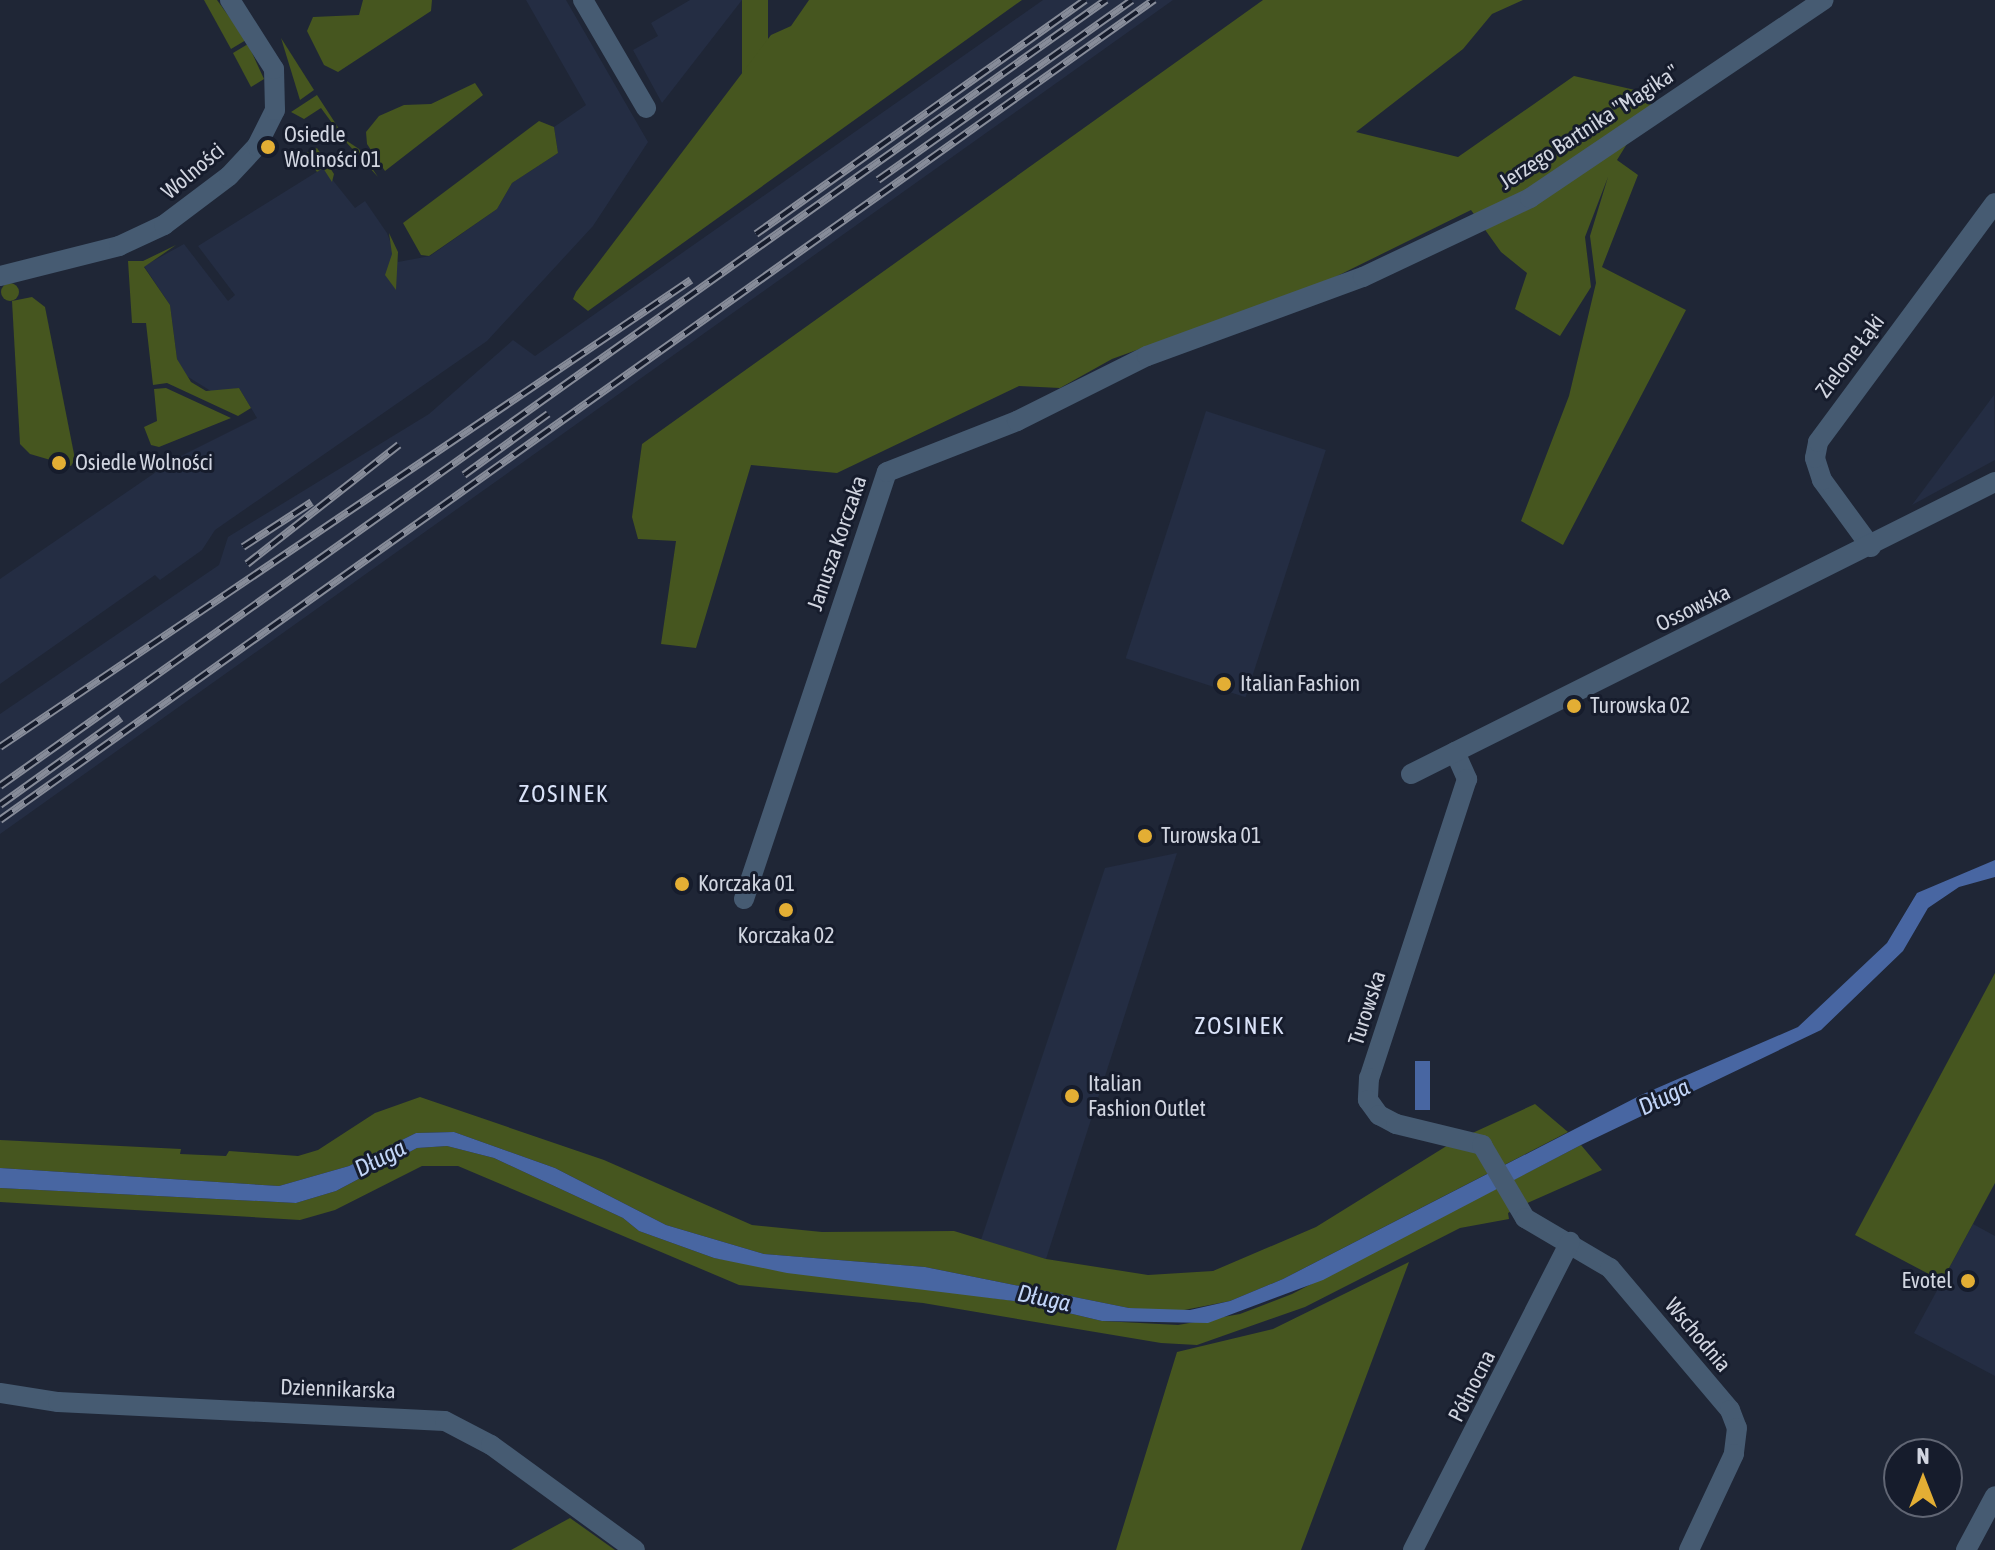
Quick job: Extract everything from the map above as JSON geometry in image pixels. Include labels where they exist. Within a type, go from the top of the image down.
[{"type":"street","name":"Wolności","points":[[0,276],[119,246],[164,225],[229,176],[257,146],[275,110],[274,69],[230,0]]},
{"type":"street","points":[[583,0],[646,108]]},
{"type":"street","name":"Jerzego Bartnika \"Magika\"","points":[[1235,323],[1363,277],[1530,198],[1824,0]]},
{"type":"street","name":"Zielone Łąki","points":[[1871,547],[1822,480],[1815,458],[1818,442],[1995,203]]},
{"type":"street","name":"Janusza Korczaka","points":[[744,899],[887,472],[1017,421],[1147,356],[1235,323]]},
{"type":"street","name":"Ossowska","points":[[1411,774],[1871,547],[1995,482]]},
{"type":"street","name":"Turowska","points":[[1455,752],[1467,779],[1367,1087],[1370,1104],[1385,1120],[1463,1137],[1489,1153],[1513,1199]]},
{"type":"street","name":"Wschodnia","points":[[1513,1199],[1538,1229],[1570,1242],[1610,1268],[1735,1420],[1737,1443],[1732,1462],[1689,1550]]},
{"type":"street","name":"Północna","points":[[1413,1550],[1570,1242]]},
{"type":"street","name":"Dziennikarska","points":[[0,1393],[45,1402],[445,1421],[491,1445],[635,1550]]},
{"type":"street","points":[[1966,1550],[1995,1496]]},
{"type":"shaded area","points":[[526,0],[566,0],[648,142],[593,226],[487,341],[215,530],[202,550],[160,580],[155,575],[0,684],[0,579],[175,459],[257,418],[239,388],[214,393],[185,375],[177,359],[170,305],[144,266],[184,244],[228,301],[235,295],[198,246],[323,168],[355,208],[365,201],[387,233],[398,262],[430,256],[497,209],[512,183],[558,153],[554,127],[586,105]]},
{"type":"shaded area","points":[[690,0],[742,0],[662,103],[633,50],[658,36],[651,23]]},
{"type":"shaded area","points":[[1043,0],[1173,0],[0,834],[0,714],[219,565],[228,537],[429,414],[513,340],[535,356]]},
{"type":"shaded area","points":[[1994,395],[1995,460],[1912,505]]},
{"type":"shaded area","points":[[1206,411],[1326,450],[1245,697],[1126,658]]},
{"type":"shaded area","points":[[1177,853],[1046,1259],[981,1240],[1105,868]]},
{"type":"shaded area","points":[[1973,1224],[1995,1236],[1995,1376],[1914,1333]]},
{"type":"green space","points":[[204,0],[217,0],[246,40],[231,49]]},
{"type":"green space","points":[[363,0],[432,0],[431,11],[338,72],[324,65],[307,31],[313,17],[359,15]]},
{"type":"green space","points":[[742,0],[768,0],[768,130],[742,130]]},
{"type":"green space","points":[[809,0],[1022,0],[588,311],[573,299],[576,292],[771,35],[791,26]]},
{"type":"green space","points":[[1263,0],[1523,0],[1492,14],[1463,49],[1356,132],[1458,157],[1574,76],[1657,95],[1617,160],[1638,175],[1602,267],[1686,310],[1563,545],[1521,521],[1569,396],[1596,283],[1590,236],[1608,177],[1585,237],[1591,287],[1560,336],[1515,309],[1527,273],[1501,252],[1471,210],[1329,280],[1112,359],[1060,388],[1019,386],[837,473],[751,465],[696,648],[661,644],[676,541],[638,539],[632,517],[642,444]]},
{"type":"green space","points":[[281,38],[314,90],[300,100]]},
{"type":"green space","points":[[248,44],[264,79],[251,87],[233,53]]},
{"type":"green space","points":[[475,83],[483,95],[385,171],[367,144],[366,132],[379,116],[404,105],[431,104]]},
{"type":"green space","points":[[317,95],[347,141],[359,149],[378,177],[346,142],[321,108],[304,119],[291,112]]},
{"type":"green space","points":[[539,121],[554,127],[558,153],[512,183],[497,209],[429,256],[421,255],[403,223]]},
{"type":"green space","points":[[317,148],[334,174],[332,182],[323,168],[317,172],[304,154]]},
{"type":"green space","points":[[389,233],[398,252],[396,290],[385,275],[392,254]]},
{"type":"green space","points":[[176,245],[144,267],[170,305],[177,359],[191,382],[206,391],[239,388],[251,408],[238,416],[167,383],[153,385],[146,323],[132,323],[128,261],[143,261]]},
{"type":"green space","points":[[10,283],[19,292],[10,301],[1,292]]},
{"type":"green space","points":[[32,297],[45,307],[75,459],[71,466],[30,454],[20,444],[12,301]]},
{"type":"green space","points":[[166,388],[231,418],[159,447],[151,445],[144,427],[157,421],[154,389]]},
{"type":"green space","points":[[1995,973],[1995,1183],[1942,1281],[1855,1235]]},
{"type":"green space","points":[[420,1097],[604,1160],[752,1225],[822,1232],[954,1231],[1046,1259],[1148,1275],[1213,1271],[1316,1227],[1453,1142],[1535,1104],[1568,1132],[1283,1279],[1230,1301],[1174,1312],[1129,1308],[925,1267],[764,1254],[666,1225],[555,1168],[454,1132],[416,1133],[349,1166],[279,1186],[0,1168],[0,1140],[181,1149],[180,1154],[226,1156],[229,1151],[298,1156],[318,1150],[375,1113]]},
{"type":"green space","points":[[1581,1145],[1602,1170],[1523,1205],[1508,1213],[1509,1219],[1460,1228],[1305,1307],[1197,1345],[1161,1343],[923,1303],[739,1285],[458,1166],[422,1166],[335,1210],[300,1220],[0,1202],[0,1188],[296,1203],[336,1191],[417,1148],[447,1146],[494,1158],[623,1218],[639,1231],[714,1258],[1022,1302],[1102,1321],[1178,1325],[1240,1314],[1292,1294]]},
{"type":"green space","points":[[1409,1262],[1301,1550],[1116,1550],[1177,1352],[1273,1329]]},
{"type":"green space","points":[[570,1518],[615,1550],[511,1550]]},
{"type":"water","name":"Długa","points":[[1995,860],[1995,877],[1959,887],[1928,908],[1903,951],[1821,1030],[1581,1145],[1323,1280],[1208,1323],[1102,1321],[1022,1302],[787,1273],[714,1258],[639,1231],[623,1218],[494,1158],[447,1146],[417,1148],[336,1191],[296,1203],[0,1188],[0,1168],[279,1186],[349,1166],[416,1133],[454,1132],[555,1168],[666,1225],[764,1254],[925,1267],[1129,1308],[1190,1310],[1230,1301],[1283,1279],[1641,1095],[1798,1027],[1887,943],[1917,893]]},
{"type":"water","points":[[1415,1061],[1430,1061],[1430,1110],[1415,1110]]},
{"type":"railway","points":[[756,234],[1085,0]]},
{"type":"railway","points":[[0,786],[1106,0]]},
{"type":"railway","points":[[878,180],[1132,0]]},
{"type":"railway","points":[[0,820],[1154,0]]},
{"type":"railway","points":[[0,747],[691,280]]},
{"type":"railway","points":[[464,475],[548,414]]},
{"type":"railway","points":[[247,564],[399,445]]},
{"type":"railway","points":[[243,547],[312,502]]},
{"type":"railway","points":[[0,805],[121,718]]},
{"type":"place","name":"Osiedle Wolności 01","points":[[268,147]]},
{"type":"place","name":"Osiedle Wolności","points":[[59,463]]},
{"type":"place","name":"Italian Fashion","points":[[1224,684]]},
{"type":"place","name":"Turowska 02","points":[[1574,706]]},
{"type":"place","name":"Turowska 01","points":[[1145,836]]},
{"type":"place","name":"Korczaka 01","points":[[682,884]]},
{"type":"place","name":"Korczaka 02","points":[[786,910]]},
{"type":"place","name":"Italian Fashion Outlet","points":[[1072,1096]]},
{"type":"place","name":"Evotel","points":[[1968,1281]]},
{"type":"district","name":"ZOSINEK","points":[[564,794]]},
{"type":"district","name":"ZOSINEK","points":[[1240,1026]]}]
